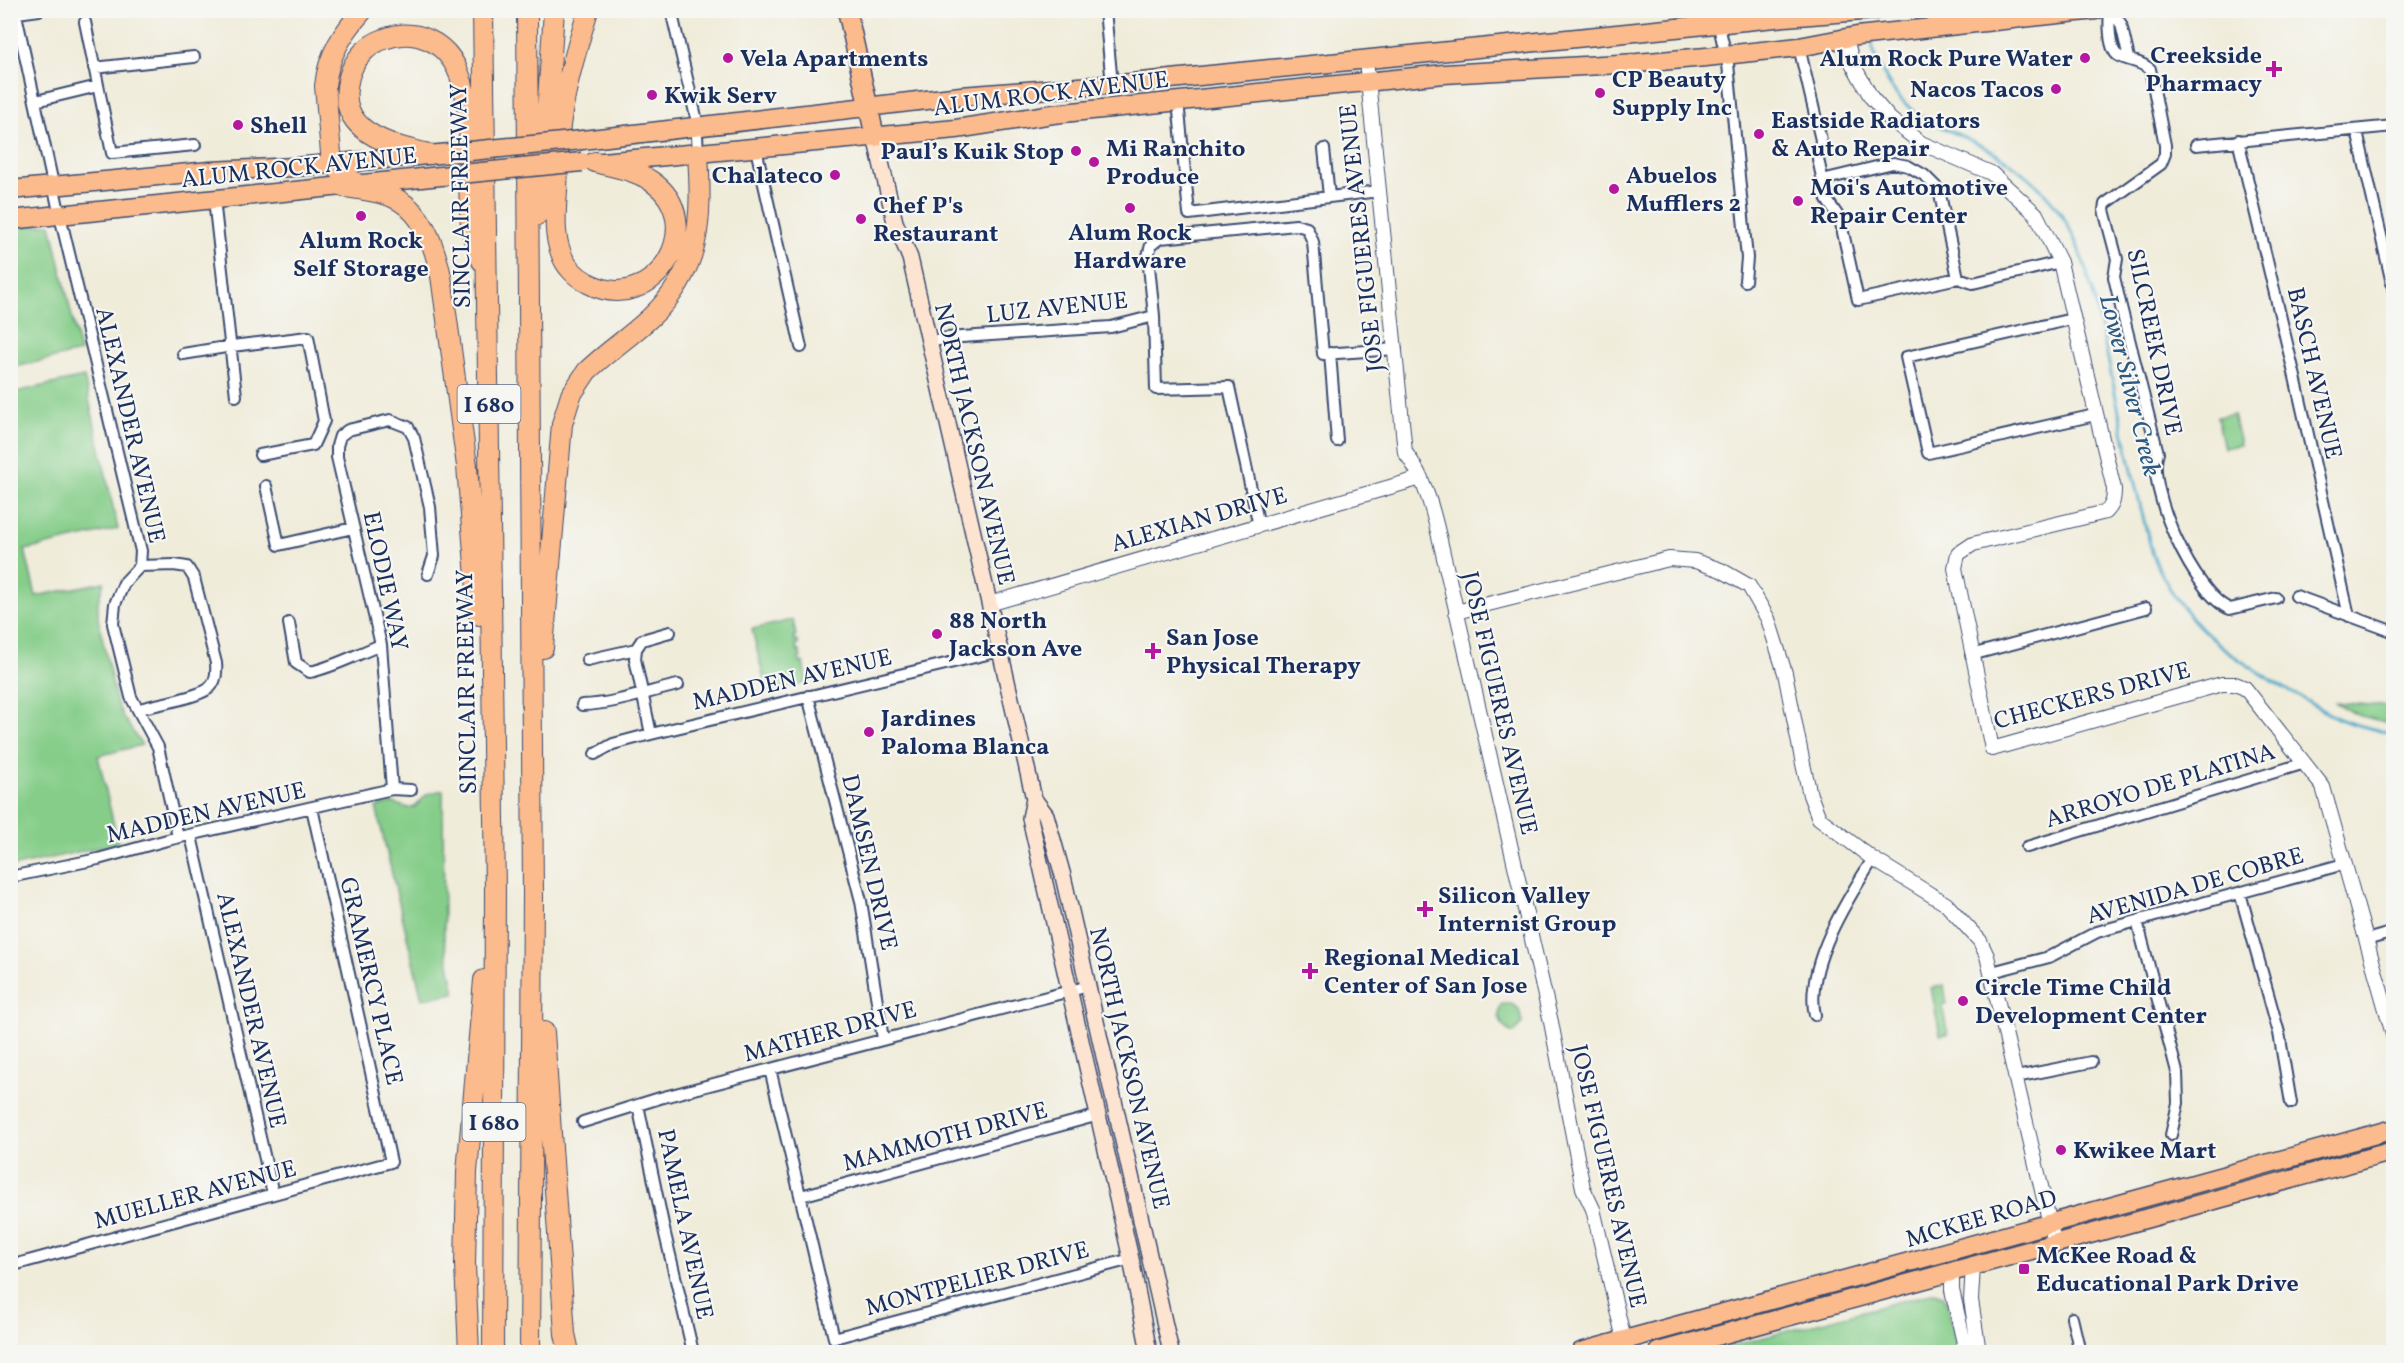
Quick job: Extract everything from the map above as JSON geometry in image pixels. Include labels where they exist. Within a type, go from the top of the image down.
[{"type":"highway","points":[[363,10],[340,40],[326,73],[325,98],[332,164],[351,186],[390,196],[411,209],[430,237],[438,262],[467,466],[493,770]]},
{"type":"highway","name":"SINCLAIR FREEWAY","points":[[482,10],[488,278],[495,891],[493,1353]]},
{"type":"highway","name":"I 680","points":[[527,10],[533,895],[530,1353]]},
{"type":"highway","points":[[529,234],[542,205],[555,10]]},
{"type":"highway","points":[[588,10],[569,78],[559,136],[557,240],[567,266],[584,282],[607,290],[633,290],[654,278],[670,255],[677,232],[674,209],[661,189],[650,180],[632,171],[589,162]]},
{"type":"highway","points":[[429,154],[390,145],[371,136],[356,120],[351,110],[347,90],[352,69],[363,53],[380,40],[401,35],[423,38],[444,50],[458,69],[464,91],[467,119],[472,231],[488,278]]},
{"type":"highway","points":[[532,789],[558,452],[564,416],[571,395],[587,371],[658,310],[675,290],[688,267],[696,243],[699,221],[698,154]]},
{"type":"highway","points":[[470,1353],[465,1265],[467,1172],[479,1025],[495,891]]},
{"type":"highway","points":[[533,895],[565,1334],[569,1353]]},
{"type":"highway","points":[[456,1353],[465,1265]]},
{"type":"highway","points":[[558,1353],[562,1293]]},
{"type":"main road","points":[[847,10],[875,137]]},
{"type":"main road","name":"ALUM ROCK AVENUE","points":[[10,190],[210,171],[332,164],[582,140],[1000,92],[1112,85],[1366,60],[1717,17],[1875,10]]},
{"type":"main road","name":"ALUM ROCK AVENUE","points":[[10,220],[451,175],[956,129],[1053,114],[1444,74],[1637,63],[1799,47],[1852,36],[2096,10]]},
{"type":"main road","name":"NORTH JACKSON AVENUE","points":[[875,137],[895,222],[910,258],[1034,799],[1030,818],[1099,1115],[1149,1353]]},
{"type":"main road","name":"NORTH JACKSON AVENUE","points":[[1034,799],[1046,814],[1064,876],[1171,1353]]},
{"type":"main road","name":"MCKEE ROAD","points":[[1581,1353],[1626,1347],[2050,1223],[2394,1129]]},
{"type":"main road","name":"MCKEE ROAD","points":[[1658,1353],[2394,1151]]},
{"type":"main road","points":[[1125,1232],[1132,1238],[1141,1257],[1151,1263]]},
{"type":"street","points":[[16,12],[39,10]]},
{"type":"street","points":[[671,10],[697,127],[698,154]]},
{"type":"street","points":[[1106,10],[1112,85]]},
{"type":"street","name":"SILCREEK DRIVE","points":[[2111,10],[2108,25],[2113,51],[2118,56],[2129,58],[2150,69],[2165,154],[2161,164],[2105,204],[2104,210],[2117,259],[2114,277],[2158,453],[2155,462],[2164,507],[2184,557],[2215,600],[2230,609],[2276,598]]},
{"type":"street","name":"ALEXANDER AVENUE","points":[[16,12],[60,216],[141,551],[140,566],[124,583],[115,604],[113,624],[131,697],[140,709],[158,747],[178,837]]},
{"type":"street","points":[[1717,17],[1726,54],[1747,258],[1745,280]]},
{"type":"street","points":[[85,22],[112,153],[195,145]]},
{"type":"street","name":"CHECKERS DRIVE","points":[[1852,36],[1852,63],[1871,97],[1890,119],[1922,143],[1991,173],[2036,214],[2060,262],[2114,489],[2111,506],[2106,512],[1973,544],[1958,554],[1955,568],[1992,749],[2222,684],[2235,684],[2245,688],[2323,787],[2394,1038]]},
{"type":"street","points":[[1799,47],[1821,140],[1818,159],[1822,180],[1827,200],[1840,219],[1858,300],[1958,278],[1972,283],[2060,262]]},
{"type":"street","points":[[94,68],[194,57]]},
{"type":"street","name":"JOSE FIGUERES AVENUE","points":[[1366,60],[1405,452],[1421,478],[1431,507],[1551,1022],[1584,1188],[1593,1209],[1626,1347]]},
{"type":"street","points":[[36,101],[98,86]]},
{"type":"street","points":[[1178,101],[1189,214],[1379,191]]},
{"type":"street","points":[[2196,145],[2394,126]]},
{"type":"street","points":[[2357,130],[2394,292]]},
{"type":"street","name":"BASCH AVENUE","points":[[2238,140],[2349,616]]},
{"type":"street","points":[[756,148],[801,347]]},
{"type":"street","points":[[1324,149],[1329,196]]},
{"type":"street","points":[[1822,180],[1893,163],[1908,166],[1924,175],[1939,190],[1958,278]]},
{"type":"street","points":[[214,199],[236,396]]},
{"type":"street","name":"LUZ AVENUE","points":[[1259,526],[1229,387],[1156,389],[1155,316],[1148,256],[1151,244],[1160,238],[1296,225],[1306,228],[1313,242],[1323,354],[1330,353],[1337,441]]},
{"type":"street","name":"LUZ AVENUE","points":[[929,342],[947,338],[1112,327],[1155,316]]},
{"type":"street","points":[[2072,319],[1906,357],[1928,453],[2096,415]]},
{"type":"street","points":[[183,354],[308,337],[324,421],[313,445],[260,456]]},
{"type":"street","points":[[1330,353],[1396,349]]},
{"type":"street","name":"ELODIE WAY","points":[[392,789],[381,645],[353,528],[337,446],[340,436],[348,430],[390,420],[408,427],[414,438],[430,507],[434,556],[428,574]]},
{"type":"street","name":"ALEXIAN DRIVE","points":[[989,603],[1421,478]]},
{"type":"street","points":[[266,486],[279,545],[353,528]]},
{"type":"street","points":[[1456,612],[1669,559],[1695,561],[1721,570],[1749,586],[1768,619],[1785,673],[1810,795],[1819,818],[1873,859],[1946,904],[1980,941],[1992,972],[2055,1243]]},
{"type":"street","points":[[140,566],[187,567],[194,578],[217,675],[210,688],[198,694],[140,709]]},
{"type":"street","points":[[2296,596],[2394,632]]},
{"type":"street","points":[[1971,655],[2146,608]]},
{"type":"street","points":[[289,623],[296,663],[310,672],[327,668],[342,659],[381,645]]},
{"type":"street","points":[[651,734],[635,659],[636,649],[642,640],[670,632]]},
{"type":"street","points":[[587,660],[636,649]]},
{"type":"street","name":"MADDEN AVENUE","points":[[595,754],[613,744],[651,734],[1000,651]]},
{"type":"street","points":[[582,705],[604,704],[678,685]]},
{"type":"street","name":"DAMSEN DRIVE","points":[[808,696],[861,901],[883,1039]]},
{"type":"street","name":"ARROYO DE PLATINA","points":[[2027,847],[2305,763]]},
{"type":"street","name":"MADDEN AVENUE","points":[[10,877],[98,859],[178,837],[191,836],[392,789],[411,789]]},
{"type":"street","name":"GRAMERCY PLACE","points":[[312,808],[392,1162]]},
{"type":"street","name":"ALEXANDER AVENUE","points":[[191,836],[273,1194]]},
{"type":"street","points":[[1815,1015],[1812,1002],[1818,972],[1836,922],[1873,859]]},
{"type":"street","name":"AVENIDA DE COBRE","points":[[1992,972],[2049,957],[2097,932],[2344,864]]},
{"type":"street","points":[[2240,893],[2279,1033],[2291,1103]]},
{"type":"street","points":[[2137,921],[2177,1072],[2178,1103],[2171,1135]]},
{"type":"street","points":[[2366,940],[2394,932]]},
{"type":"street","name":"MATHER DRIVE","points":[[583,1122],[770,1069],[1089,986]]},
{"type":"street","points":[[2016,1077],[2091,1062]]},
{"type":"street","points":[[770,1069],[801,1196]]},
{"type":"street","name":"PAMELA AVENUE","points":[[638,1105],[693,1353]]},
{"type":"street","name":"MAMMOTH DRIVE","points":[[801,1196],[1099,1115]]},
{"type":"street","name":"MUELLER AVENUE","points":[[10,1266],[392,1162]]},
{"type":"street","name":"MONTPELIER DRIVE","points":[[801,1196],[834,1338],[1131,1259]]},
{"type":"street","points":[[1973,1266],[1971,1300],[1979,1353]]},
{"type":"street","points":[[1952,1272],[1952,1290],[1966,1353]]},
{"type":"street","points":[[2072,1318],[2080,1353]]},
{"type":"green space","points":[[51,224],[80,352],[11,368],[10,227]]},
{"type":"green space","points":[[84,377],[118,529],[25,550],[36,596],[104,582],[98,602],[98,618],[116,700],[123,717],[142,745],[98,756],[118,843],[11,867],[11,393]]},
{"type":"green space","points":[[2233,414],[2240,445],[2224,448],[2217,417]]},
{"type":"green space","points":[[793,620],[795,641],[798,641],[797,650],[801,657],[799,658],[800,663],[803,662],[807,683],[767,692],[752,629]]},
{"type":"green space","points":[[2335,702],[2393,707],[2393,724],[2357,715]]},
{"type":"green space","points":[[443,790],[444,939],[455,993],[422,999],[376,807],[393,803],[409,808],[415,807],[427,794]]},
{"type":"green space","points":[[1944,985],[1947,1004],[1942,1005],[1948,1034],[1940,1035],[1931,988]]},
{"type":"green space","points":[[1502,1004],[1512,1004],[1519,1009],[1522,1023],[1514,1033],[1506,1029],[1501,1022],[1499,1013]]},
{"type":"green space","points":[[1935,1292],[1943,1295],[1946,1300],[1959,1352],[1708,1352]]},
{"type":"waterway","name":"Lower Silver Creek","points":[[1872,39],[1879,65],[1901,100],[1926,119],[1986,148],[2012,165],[2050,199],[2074,237],[2090,284],[2153,555],[2164,579],[2178,600],[2210,636],[2270,680],[2338,718],[2394,735]]},
{"type":"place","name":"Vela Apartments","points":[[728,58]]},
{"type":"place","name":"Alum Rock Pure Water","points":[[2085,58]]},
{"type":"place","name":"Creekside Pharmacy","points":[[2274,69]]},
{"type":"place","name":"Nacos Tacos","points":[[2056,89]]},
{"type":"place","name":"CP Beauty Supply Inc","points":[[1600,93]]},
{"type":"place","name":"Kwik Serv","points":[[652,95]]},
{"type":"place","name":"Shell","points":[[238,125]]},
{"type":"place","name":"Eastside Radiators & Auto Repair","points":[[1759,134]]},
{"type":"place","name":"Paul’s Kuik Stop","points":[[1076,151]]},
{"type":"place","name":"Mi Ranchito Produce","points":[[1094,162]]},
{"type":"place","name":"Chalateco","points":[[835,175]]},
{"type":"place","name":"Abuelos Mufflers 2","points":[[1614,189]]},
{"type":"place","name":"Moi's Automotive Repair Center","points":[[1798,201]]},
{"type":"place","name":"Alum Rock Hardware","points":[[1130,208]]},
{"type":"place","name":"Alum Rock Self Storage","points":[[361,216]]},
{"type":"place","name":"Chef P's Restaurant","points":[[861,219]]},
{"type":"place","name":"88 North Jackson Ave","points":[[937,634]]},
{"type":"place","name":"San Jose Physical Therapy","points":[[1153,651]]},
{"type":"place","name":"Jardines Paloma Blanca","points":[[869,732]]},
{"type":"place","name":"Silicon Valley Internist Group","points":[[1425,909]]},
{"type":"place","name":"Regional Medical Center of San Jose","points":[[1310,971]]},
{"type":"place","name":"Circle Time Child Development Center","points":[[1963,1001]]},
{"type":"place","name":"Kwikee Mart","points":[[2061,1150]]},
{"type":"place","name":"McKee Road & Educational Park Drive","points":[[2024,1269]]}]
